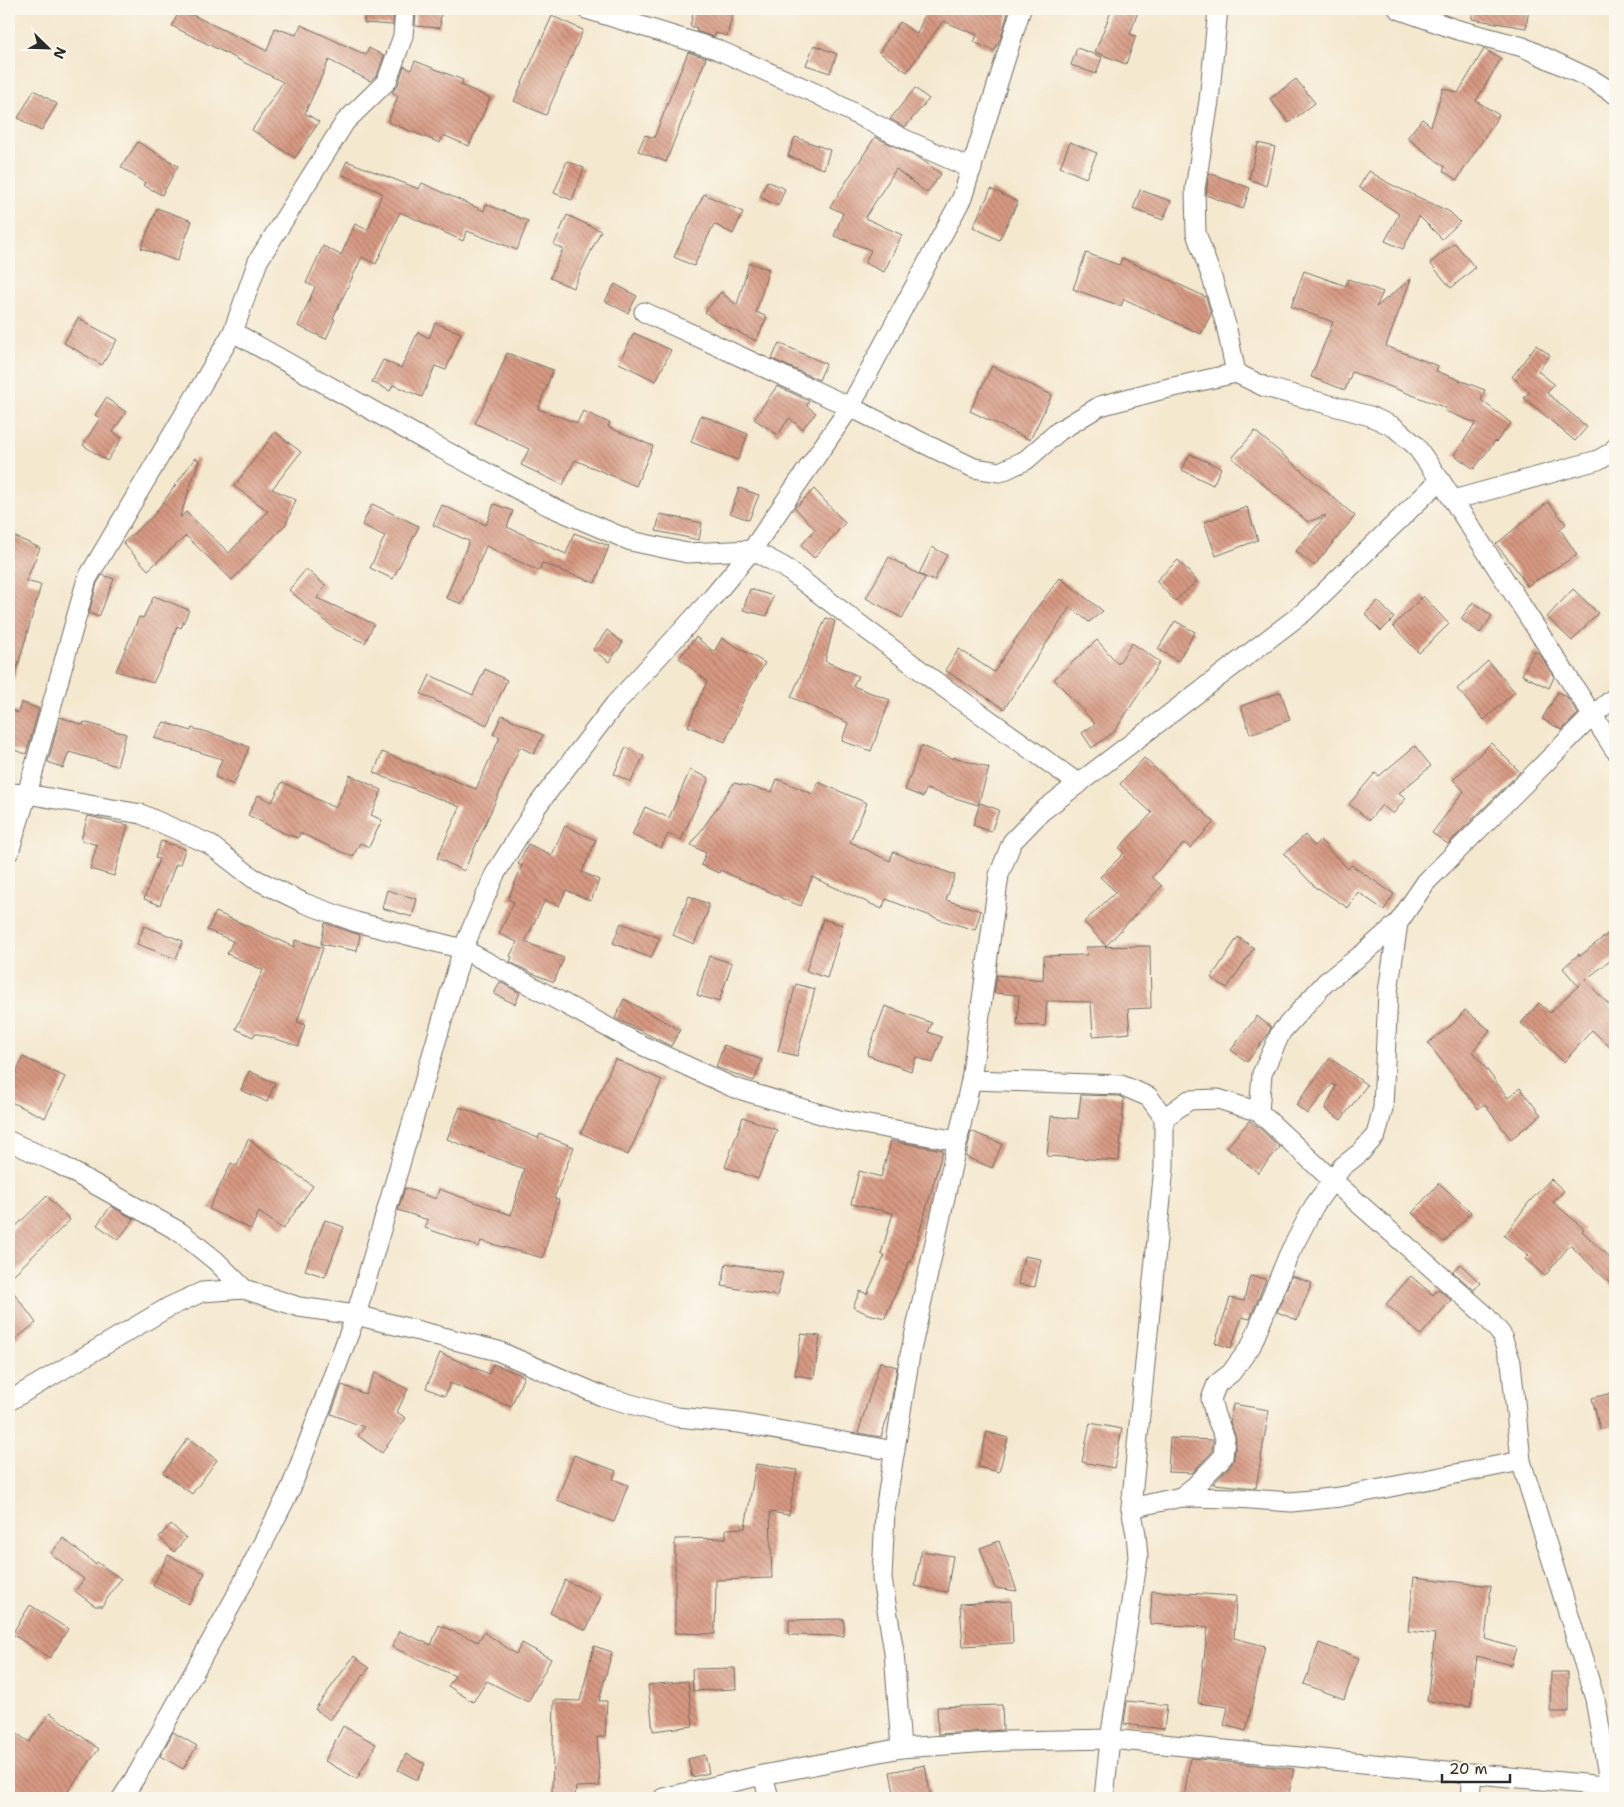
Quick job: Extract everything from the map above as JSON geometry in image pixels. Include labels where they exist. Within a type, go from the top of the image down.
[{"type":"street","points":[[9,852],[28,794],[87,580],[233,332],[258,261],[344,122],[387,81],[403,36],[405,9]]},
{"type":"street","points":[[586,9],[716,49],[815,93],[904,140],[972,169]]},
{"type":"street","points":[[122,1798],[138,1773],[236,1598],[291,1488],[356,1315],[463,949],[495,874],[537,806],[615,704],[712,598],[752,550],[850,406],[962,198],[1021,9]]},
{"type":"street","points":[[1218,9],[1209,101],[1195,189],[1196,233],[1226,325],[1236,373]]},
{"type":"street","points":[[1398,9],[1455,29],[1523,47],[1591,79],[1615,94]]},
{"type":"street","points":[[644,312],[850,406],[974,468],[1000,472],[1026,460],[1059,431],[1100,406],[1236,373],[1265,387],[1370,416],[1394,427],[1415,445],[1440,480],[1615,750]]},
{"type":"street","points":[[233,332],[424,439],[533,497],[631,541],[687,553],[752,550],[784,567],[932,679],[1079,784]]},
{"type":"street","points":[[1453,500],[1598,460],[1612,452],[1615,448]]},
{"type":"street","points":[[901,1748],[894,1652],[882,1579],[885,1511],[910,1355],[971,1080],[999,875],[1012,842],[1041,812],[1304,612],[1440,480]]},
{"type":"street","points":[[1259,1112],[1262,1074],[1281,1032],[1326,982],[1365,952],[1398,923],[1426,882],[1592,716],[1615,697]]},
{"type":"street","points":[[9,793],[28,794],[141,814],[209,844],[253,878],[304,903],[356,922],[463,949],[635,1042],[732,1087],[840,1120],[958,1141]]},
{"type":"street","points":[[1181,1497],[1223,1458],[1226,1438],[1215,1415],[1211,1399],[1218,1384],[1231,1373],[1251,1346],[1289,1254],[1314,1206],[1342,1167],[1361,1152],[1376,1135],[1383,1108],[1388,992],[1398,923]]},
{"type":"street","points":[[971,1080],[1121,1085],[1149,1098],[1164,1118],[1164,1167],[1131,1508],[1138,1557],[1110,1739],[1104,1798]]},
{"type":"street","points":[[663,1798],[764,1775],[901,1748],[1004,1741],[1110,1739],[1613,1787],[1595,1699],[1521,1461],[1511,1362],[1501,1334],[1484,1314],[1332,1180],[1259,1112],[1218,1099],[1189,1100],[1164,1118]]},
{"type":"street","points":[[9,1141],[58,1163],[180,1232],[216,1261],[244,1289]]},
{"type":"street","points":[[9,1401],[169,1307],[202,1292],[244,1289],[299,1307],[356,1315],[498,1351],[602,1396],[677,1417],[738,1423],[895,1451]]},
{"type":"street","points":[[1131,1508],[1181,1497],[1291,1502],[1340,1496],[1521,1461]]},
{"type":"street","points":[[1470,1798],[1472,1773]]},
{"type":"street","points":[[764,1775],[769,1798]]},
{"type":"building","points":[[180,9],[267,51],[275,28],[296,35],[301,25],[366,55],[369,48],[384,56],[377,75],[370,81],[329,60],[305,113],[319,122],[295,158],[252,130],[283,82],[172,26]]},
{"type":"building","points":[[365,9],[394,9],[393,25],[364,23]]},
{"type":"building","points":[[416,9],[441,9],[440,28],[415,26]]},
{"type":"building","points":[[694,9],[734,9],[727,36],[716,33],[714,37],[696,31],[697,28],[690,26]]},
{"type":"building","points":[[914,9],[1009,9],[1001,37],[994,51],[974,42],[977,35],[943,21],[907,72],[879,52],[900,22],[917,34],[925,14]]},
{"type":"building","points":[[1112,9],[1139,9],[1130,34],[1136,36],[1126,64],[1095,52]]},
{"type":"building","points":[[1472,9],[1529,9],[1526,28],[1472,19]]},
{"type":"building","points":[[552,16],[583,30],[546,115],[514,101]]},
{"type":"building","points":[[814,45],[837,54],[830,73],[806,65]]},
{"type":"building","points":[[1077,48],[1102,57],[1096,74],[1071,65]]},
{"type":"building","points":[[1484,49],[1501,59],[1476,101],[1499,115],[1457,180],[1443,171],[1445,167],[1407,138],[1422,119],[1431,126],[1443,88],[1458,93]]},
{"type":"building","points":[[688,52],[706,58],[666,162],[638,151],[645,135],[654,138]]},
{"type":"building","points":[[415,61],[463,80],[461,85],[490,98],[469,146],[443,135],[440,143],[388,122],[398,96],[392,92],[398,85],[404,66],[411,70]]},
{"type":"building","points":[[1296,79],[1315,103],[1289,123],[1270,99]]},
{"type":"building","points":[[915,88],[929,99],[905,127],[890,119]]},
{"type":"building","points":[[34,90],[57,104],[41,131],[18,118]]},
{"type":"building","points":[[795,137],[830,150],[824,169],[788,156]]},
{"type":"building","points":[[875,137],[921,159],[941,174],[927,193],[896,169],[865,218],[902,235],[884,272],[865,263],[871,250],[834,236],[843,213],[830,207]]},
{"type":"building","points":[[138,142],[178,166],[162,195],[143,185],[145,183],[121,167]]},
{"type":"building","points":[[1070,142],[1097,153],[1086,178],[1060,167]]},
{"type":"building","points":[[1258,143],[1275,147],[1266,186],[1249,179]]},
{"type":"building","points":[[347,161],[419,189],[422,183],[484,211],[486,204],[528,221],[517,250],[467,231],[463,241],[400,212],[376,264],[362,257],[333,318],[335,319],[326,339],[298,326],[315,287],[306,283],[323,246],[341,255],[355,224],[368,230],[382,193],[341,174]]},
{"type":"building","points":[[567,161],[584,168],[572,200],[554,193]]},
{"type":"building","points":[[1369,171],[1390,184],[1450,212],[1460,222],[1442,239],[1419,216],[1403,249],[1385,241],[1399,214],[1359,187]]},
{"type":"building","points":[[1209,173],[1250,188],[1243,209],[1206,195]]},
{"type":"building","points":[[767,181],[785,189],[778,206],[760,197]]},
{"type":"building","points":[[991,189],[1018,202],[999,240],[973,227]]},
{"type":"building","points":[[1140,190],[1171,201],[1163,220],[1133,209]]},
{"type":"building","points":[[704,194],[743,212],[733,234],[714,224],[694,266],[674,257]]},
{"type":"building","points":[[157,208],[192,221],[177,261],[141,248]]},
{"type":"building","points":[[567,215],[601,231],[573,288],[550,278],[563,249],[554,245]]},
{"type":"building","points":[[1455,243],[1475,268],[1451,288],[1430,263]]},
{"type":"building","points":[[1086,253],[1119,265],[1122,258],[1206,297],[1211,314],[1201,334],[1124,299],[1121,306],[1073,289]]},
{"type":"building","points":[[749,263],[769,269],[756,312],[767,317],[756,341],[716,321],[705,312],[721,292],[737,305]]},
{"type":"building","points":[[1304,271],[1346,286],[1348,279],[1383,292],[1376,307],[1411,279],[1386,346],[1438,366],[1436,371],[1485,390],[1481,400],[1511,423],[1474,469],[1454,455],[1476,423],[1445,411],[1446,408],[1352,372],[1345,390],[1311,377],[1333,322],[1291,307]]},
{"type":"building","points":[[615,284],[637,296],[628,313],[605,301]]},
{"type":"building","points":[[78,318],[117,340],[102,365],[64,343]]},
{"type":"building","points":[[435,323],[461,333],[446,370],[435,366],[422,397],[393,385],[390,391],[372,382],[383,360],[401,368],[418,332],[429,338]]},
{"type":"building","points":[[634,333],[671,350],[656,381],[619,363]]},
{"type":"building","points":[[779,343],[826,364],[819,380],[772,359]]},
{"type":"building","points":[[1536,345],[1550,355],[1538,371],[1554,384],[1547,393],[1587,427],[1575,441],[1524,398],[1530,391],[1512,377]]},
{"type":"building","points":[[507,353],[553,370],[538,409],[577,423],[583,411],[610,423],[608,427],[653,446],[636,486],[575,460],[563,485],[521,465],[529,449],[475,423],[495,383]]},
{"type":"building","points":[[992,366],[1052,395],[1030,440],[970,411]]},
{"type":"building","points":[[777,386],[809,401],[807,406],[816,413],[802,429],[789,418],[778,435],[754,419]]},
{"type":"building","points":[[106,398],[126,412],[113,432],[122,438],[107,461],[83,445],[100,418],[95,415]]},
{"type":"building","points":[[701,415],[748,434],[738,460],[691,442]]},
{"type":"building","points":[[1255,431],[1355,516],[1314,566],[1296,551],[1326,515],[1308,522],[1232,458]]},
{"type":"building","points":[[275,432],[301,452],[272,489],[296,500],[286,524],[232,580],[186,536],[148,570],[123,543],[154,515],[195,458],[199,460],[180,517],[186,512],[229,553],[268,511],[234,486]]},
{"type":"building","points":[[1190,454],[1221,468],[1213,485],[1182,470]]},
{"type":"building","points":[[739,488],[759,495],[749,520],[730,513]]},
{"type":"building","points":[[814,489],[845,523],[814,558],[801,546],[815,529],[795,508]]},
{"type":"building","points":[[1548,502],[1566,524],[1560,529],[1577,555],[1527,586],[1496,544]]},
{"type":"building","points":[[372,504],[419,526],[393,579],[370,568],[385,536],[362,525]]},
{"type":"building","points":[[494,504],[513,511],[507,527],[566,554],[574,533],[609,546],[595,583],[542,563],[539,571],[486,546],[462,604],[446,598],[469,541],[433,525],[442,505],[486,525]]},
{"type":"building","points":[[1247,507],[1258,540],[1216,556],[1204,522]]},
{"type":"building","points":[[660,514],[702,523],[699,540],[656,531]]},
{"type":"building","points":[[9,534],[40,548],[26,581],[41,585],[14,679],[9,678]]},
{"type":"building","points":[[932,547],[947,555],[934,581],[919,574]]},
{"type":"building","points":[[889,557],[925,578],[902,618],[866,598]]},
{"type":"building","points":[[1178,560],[1197,581],[1175,601],[1156,581]]},
{"type":"building","points":[[306,569],[326,586],[317,598],[374,624],[365,643],[335,629],[289,590]]},
{"type":"building","points":[[102,575],[114,579],[99,617],[89,613],[97,583]]},
{"type":"building","points":[[1060,578],[1103,611],[1089,622],[1070,607],[1004,709],[945,670],[959,649],[994,672],[1032,614]]},
{"type":"building","points":[[750,589],[773,596],[767,616],[743,610]]},
{"type":"building","points":[[1573,589],[1598,613],[1572,641],[1547,617]]},
{"type":"building","points":[[154,596],[189,610],[181,628],[177,626],[169,650],[153,683],[116,671],[139,617],[143,618]]},
{"type":"building","points":[[1423,596],[1449,624],[1419,653],[1393,626]]},
{"type":"building","points":[[1378,601],[1394,618],[1381,631],[1365,614]]},
{"type":"building","points":[[1473,602],[1492,616],[1480,633],[1461,619]]},
{"type":"building","points":[[826,618],[835,621],[825,661],[858,676],[853,686],[890,700],[871,751],[842,741],[848,723],[791,697]]},
{"type":"building","points":[[1175,621],[1195,632],[1178,661],[1158,649]]},
{"type":"building","points":[[607,630],[623,643],[609,662],[593,650]]},
{"type":"building","points":[[696,637],[714,652],[722,638],[765,663],[744,699],[725,742],[688,726],[707,681],[679,658]]},
{"type":"building","points":[[1097,640],[1118,664],[1132,643],[1160,662],[1114,732],[1092,748],[1082,733],[1095,724],[1054,679]]},
{"type":"building","points":[[1534,651],[1540,654],[1554,677],[1549,688],[1522,675]]},
{"type":"building","points":[[1488,661],[1515,692],[1484,720],[1457,689]]},
{"type":"building","points":[[485,669],[507,680],[487,725],[421,694],[430,675],[473,695]]},
{"type":"building","points":[[1281,692],[1290,720],[1250,734],[1241,706]]},
{"type":"building","points":[[1558,692],[1567,697],[1578,714],[1562,730],[1542,719]]},
{"type":"building","points":[[21,702],[39,709],[26,754],[9,748],[9,709],[18,713]]},
{"type":"building","points":[[502,715],[543,735],[534,754],[520,747],[464,871],[437,858],[460,807],[374,773],[382,752],[476,789],[500,737],[493,734]]},
{"type":"building","points":[[60,717],[83,725],[84,722],[126,734],[117,766],[69,752],[63,768],[48,762]]},
{"type":"building","points":[[164,722],[191,731],[192,728],[224,737],[249,747],[234,785],[215,777],[222,759],[154,738]]},
{"type":"building","points":[[1491,743],[1520,772],[1448,844],[1432,833],[1464,791],[1453,780]]},
{"type":"building","points":[[921,746],[954,759],[954,757],[989,768],[978,805],[926,789],[923,797],[905,790]]},
{"type":"building","points":[[1415,746],[1431,766],[1399,793],[1406,798],[1393,814],[1382,805],[1369,820],[1349,804],[1375,773],[1379,776]]},
{"type":"building","points":[[626,747],[644,756],[631,782],[614,774]]},
{"type":"building","points":[[1144,758],[1214,822],[1190,848],[1184,843],[1152,877],[1162,886],[1106,946],[1084,922],[1116,892],[1100,877],[1124,853],[1119,848],[1152,813],[1120,784]]},
{"type":"building","points":[[690,770],[709,778],[681,840],[668,834],[661,848],[632,835],[645,807],[669,818]]},
{"type":"building","points":[[350,775],[382,790],[371,815],[382,820],[369,847],[360,843],[353,857],[300,833],[298,838],[286,834],[248,815],[258,795],[272,802],[282,782],[335,808]]},
{"type":"building","points":[[777,779],[813,794],[818,782],[867,803],[850,842],[890,861],[893,852],[955,875],[946,900],[981,911],[975,930],[941,920],[886,899],[882,909],[812,877],[801,906],[720,870],[719,873],[701,865],[706,853],[691,845],[734,783],[772,792]]},
{"type":"building","points":[[980,803],[999,810],[991,832],[973,825]]},
{"type":"building","points":[[88,816],[128,825],[114,876],[90,869],[97,845],[81,840]]},
{"type":"building","points":[[565,826],[596,840],[582,872],[599,880],[591,901],[566,890],[559,906],[545,900],[525,942],[564,958],[554,982],[510,962],[512,957],[510,956],[517,942],[499,934],[514,902],[508,899],[522,866],[518,864],[528,844],[552,855]]},
{"type":"building","points":[[1305,835],[1314,846],[1320,840],[1348,869],[1351,865],[1394,894],[1384,910],[1358,892],[1348,908],[1317,889],[1284,854]]},
{"type":"building","points":[[161,841],[185,849],[180,865],[176,864],[160,905],[144,899],[159,859],[155,858]]},
{"type":"building","points":[[387,890],[417,899],[412,917],[382,908]]},
{"type":"building","points":[[689,896],[708,904],[708,911],[694,944],[673,935]]},
{"type":"building","points":[[216,912],[294,947],[295,940],[323,948],[297,1022],[305,1024],[299,1046],[255,1033],[253,1037],[236,1029],[263,970],[227,954],[233,941],[207,930]]},
{"type":"building","points":[[823,919],[843,925],[827,978],[806,971]]},
{"type":"building","points":[[325,923],[360,935],[357,951],[321,944]]},
{"type":"building","points":[[621,923],[660,938],[651,958],[613,943]]},
{"type":"building","points":[[144,926],[183,941],[176,959],[137,944]]},
{"type":"building","points":[[1615,928],[1615,957],[1585,980],[1615,1011],[1615,1052],[1592,1030],[1564,1062],[1521,1023],[1539,1003],[1550,1013],[1578,986],[1563,968]]},
{"type":"building","points":[[1238,937],[1254,948],[1227,988],[1211,978]]},
{"type":"building","points":[[1150,946],[1151,1008],[1128,1009],[1130,1033],[1093,1036],[1091,1002],[1047,1001],[1045,1026],[1017,1025],[1019,995],[994,993],[997,975],[1043,980],[1044,956],[1087,955],[1086,947]]},
{"type":"building","points":[[709,956],[732,963],[719,1002],[697,995]]},
{"type":"building","points":[[500,982],[520,993],[515,1004],[494,994]]},
{"type":"building","points":[[796,984],[815,989],[797,1056],[778,1051]]},
{"type":"building","points":[[624,999],[680,1030],[671,1046],[615,1018]]},
{"type":"building","points":[[885,1006],[932,1023],[928,1032],[942,1037],[933,1063],[916,1057],[911,1071],[867,1055]]},
{"type":"building","points":[[1465,1010],[1490,1030],[1473,1051],[1508,1098],[1520,1088],[1541,1115],[1511,1139],[1484,1104],[1478,1109],[1428,1043],[1454,1023]]},
{"type":"building","points":[[1257,1016],[1271,1027],[1247,1062],[1231,1050]]},
{"type":"building","points":[[724,1045],[762,1060],[754,1081],[716,1067]]},
{"type":"building","points":[[23,1057],[65,1077],[45,1118],[9,1101],[9,1088]]},
{"type":"building","points":[[1330,1058],[1367,1085],[1341,1120],[1325,1109],[1336,1086],[1332,1084],[1307,1114],[1296,1105]]},
{"type":"building","points":[[615,1059],[662,1080],[628,1155],[581,1133]]},
{"type":"building","points":[[249,1071],[275,1083],[267,1102],[241,1090]]},
{"type":"building","points":[[1081,1095],[1119,1096],[1124,1099],[1119,1161],[1047,1156],[1051,1116],[1078,1119]]},
{"type":"building","points":[[460,1107],[538,1138],[540,1134],[574,1147],[554,1198],[559,1200],[543,1258],[481,1241],[479,1247],[425,1228],[428,1220],[398,1210],[405,1188],[436,1199],[439,1189],[511,1215],[524,1169],[447,1139]]},
{"type":"building","points":[[743,1117],[777,1130],[758,1179],[725,1167]]},
{"type":"building","points":[[1249,1121],[1280,1147],[1258,1173],[1227,1147]]},
{"type":"building","points":[[971,1131],[1002,1144],[992,1168],[966,1157]]},
{"type":"building","points":[[248,1139],[313,1186],[283,1229],[259,1212],[251,1229],[209,1209],[231,1163],[237,1166]]},
{"type":"building","points":[[891,1141],[943,1150],[911,1262],[909,1262],[885,1318],[868,1314],[853,1307],[860,1291],[867,1294],[885,1255],[881,1254],[893,1213],[851,1204],[859,1171],[881,1177]]},
{"type":"building","points":[[1551,1179],[1564,1191],[1553,1202],[1584,1229],[1582,1231],[1615,1263],[1615,1288],[1570,1245],[1545,1276],[1525,1259],[1529,1255],[1504,1236],[1529,1202]]},
{"type":"building","points":[[1439,1183],[1471,1212],[1444,1242],[1412,1213]]},
{"type":"building","points":[[47,1196],[70,1220],[9,1279],[9,1233]]},
{"type":"building","points":[[111,1206],[134,1219],[118,1240],[97,1225]]},
{"type":"building","points":[[325,1220],[344,1227],[325,1277],[305,1270]]},
{"type":"building","points":[[1024,1256],[1041,1259],[1035,1287],[1018,1284]]},
{"type":"building","points":[[726,1263],[783,1273],[777,1296],[722,1286]]},
{"type":"building","points":[[1460,1264],[1480,1283],[1474,1290],[1453,1272]]},
{"type":"building","points":[[1250,1276],[1266,1279],[1250,1319],[1242,1317],[1231,1348],[1215,1343],[1230,1298],[1244,1301]]},
{"type":"building","points":[[1292,1276],[1312,1283],[1297,1320],[1277,1312]]},
{"type":"building","points":[[1411,1276],[1433,1295],[1438,1289],[1451,1300],[1421,1335],[1386,1304]]},
{"type":"building","points":[[9,1286],[36,1323],[9,1344]]},
{"type":"building","points":[[801,1334],[820,1336],[814,1378],[795,1375]]},
{"type":"building","points":[[440,1353],[489,1374],[493,1364],[524,1376],[511,1407],[450,1383],[445,1396],[426,1388]]},
{"type":"building","points":[[880,1362],[897,1367],[890,1410],[881,1437],[858,1433]]},
{"type":"building","points":[[375,1373],[408,1389],[397,1412],[406,1418],[382,1453],[358,1436],[364,1427],[331,1414],[342,1385],[365,1394]]},
{"type":"building","points":[[1615,1392],[1615,1425],[1600,1429],[1592,1398]]},
{"type":"building","points":[[1233,1404],[1269,1410],[1256,1488],[1213,1484],[1231,1465],[1234,1458],[1236,1439],[1230,1422]]},
{"type":"building","points":[[1090,1423],[1122,1429],[1114,1468],[1082,1462]]},
{"type":"building","points":[[987,1432],[1008,1438],[999,1472],[978,1467]]},
{"type":"building","points":[[188,1438],[217,1460],[192,1494],[163,1473]]},
{"type":"building","points":[[1170,1438],[1213,1440],[1212,1452],[1192,1473],[1168,1472]]},
{"type":"building","points":[[574,1455],[616,1471],[613,1479],[628,1485],[614,1522],[557,1500]]},
{"type":"building","points":[[756,1464],[797,1470],[789,1515],[770,1512],[772,1578],[716,1580],[715,1634],[675,1633],[675,1539],[726,1538],[726,1529],[745,1528]]},
{"type":"building","points":[[171,1524],[186,1538],[174,1552],[159,1537]]},
{"type":"building","points":[[63,1538],[95,1564],[97,1562],[121,1579],[102,1606],[95,1606],[75,1591],[84,1579],[51,1554]]},
{"type":"building","points":[[999,1541],[1017,1591],[995,1588],[980,1548]]},
{"type":"building","points":[[921,1551],[953,1556],[947,1592],[915,1586]]},
{"type":"building","points":[[168,1555],[205,1573],[189,1604],[153,1586]]},
{"type":"building","points":[[1414,1577],[1491,1586],[1485,1639],[1516,1648],[1511,1665],[1477,1656],[1471,1706],[1427,1701],[1435,1634],[1408,1631]]},
{"type":"building","points":[[565,1580],[601,1597],[586,1630],[550,1613]]},
{"type":"building","points":[[1152,1591],[1236,1596],[1234,1638],[1265,1646],[1246,1731],[1224,1725],[1228,1707],[1198,1703],[1208,1627],[1150,1624]]},
{"type":"building","points":[[1011,1601],[1013,1643],[963,1646],[960,1604]]},
{"type":"building","points":[[30,1605],[68,1629],[50,1658],[12,1634]]},
{"type":"building","points":[[844,1619],[844,1636],[789,1635],[789,1620]]},
{"type":"building","points":[[439,1625],[478,1642],[484,1632],[516,1654],[522,1643],[551,1659],[528,1702],[487,1681],[473,1702],[448,1686],[455,1676],[392,1647],[399,1631],[431,1645]]},
{"type":"building","points":[[1319,1643],[1359,1658],[1344,1699],[1304,1684]]},
{"type":"building","points":[[594,1646],[612,1652],[599,1701],[607,1701],[605,1737],[597,1737],[600,1786],[576,1787],[575,1798],[552,1798],[554,1700],[580,1701]]},
{"type":"building","points":[[354,1656],[369,1668],[330,1720],[315,1709]]},
{"type":"building","points":[[735,1668],[736,1689],[693,1691],[692,1669]]},
{"type":"building","points":[[1551,1672],[1568,1672],[1568,1712],[1550,1712]]},
{"type":"building","points":[[688,1681],[693,1726],[653,1731],[648,1685]]},
{"type":"building","points":[[1127,1701],[1167,1705],[1164,1729],[1124,1724]]},
{"type":"building","points":[[1002,1705],[1003,1730],[938,1734],[937,1707]]},
{"type":"building","points":[[50,1713],[99,1749],[63,1798],[9,1798],[9,1728],[29,1742]]},
{"type":"building","points":[[343,1726],[376,1744],[357,1779],[325,1761]]},
{"type":"building","points":[[173,1732],[197,1746],[183,1769],[160,1756]]},
{"type":"building","points":[[406,1754],[425,1764],[417,1780],[398,1770]]},
{"type":"building","points":[[705,1755],[709,1773],[692,1777],[688,1759]]},
{"type":"building","points":[[1190,1758],[1294,1769],[1288,1798],[1184,1798]]},
{"type":"building","points":[[925,1765],[931,1798],[895,1798],[890,1772]]}]
